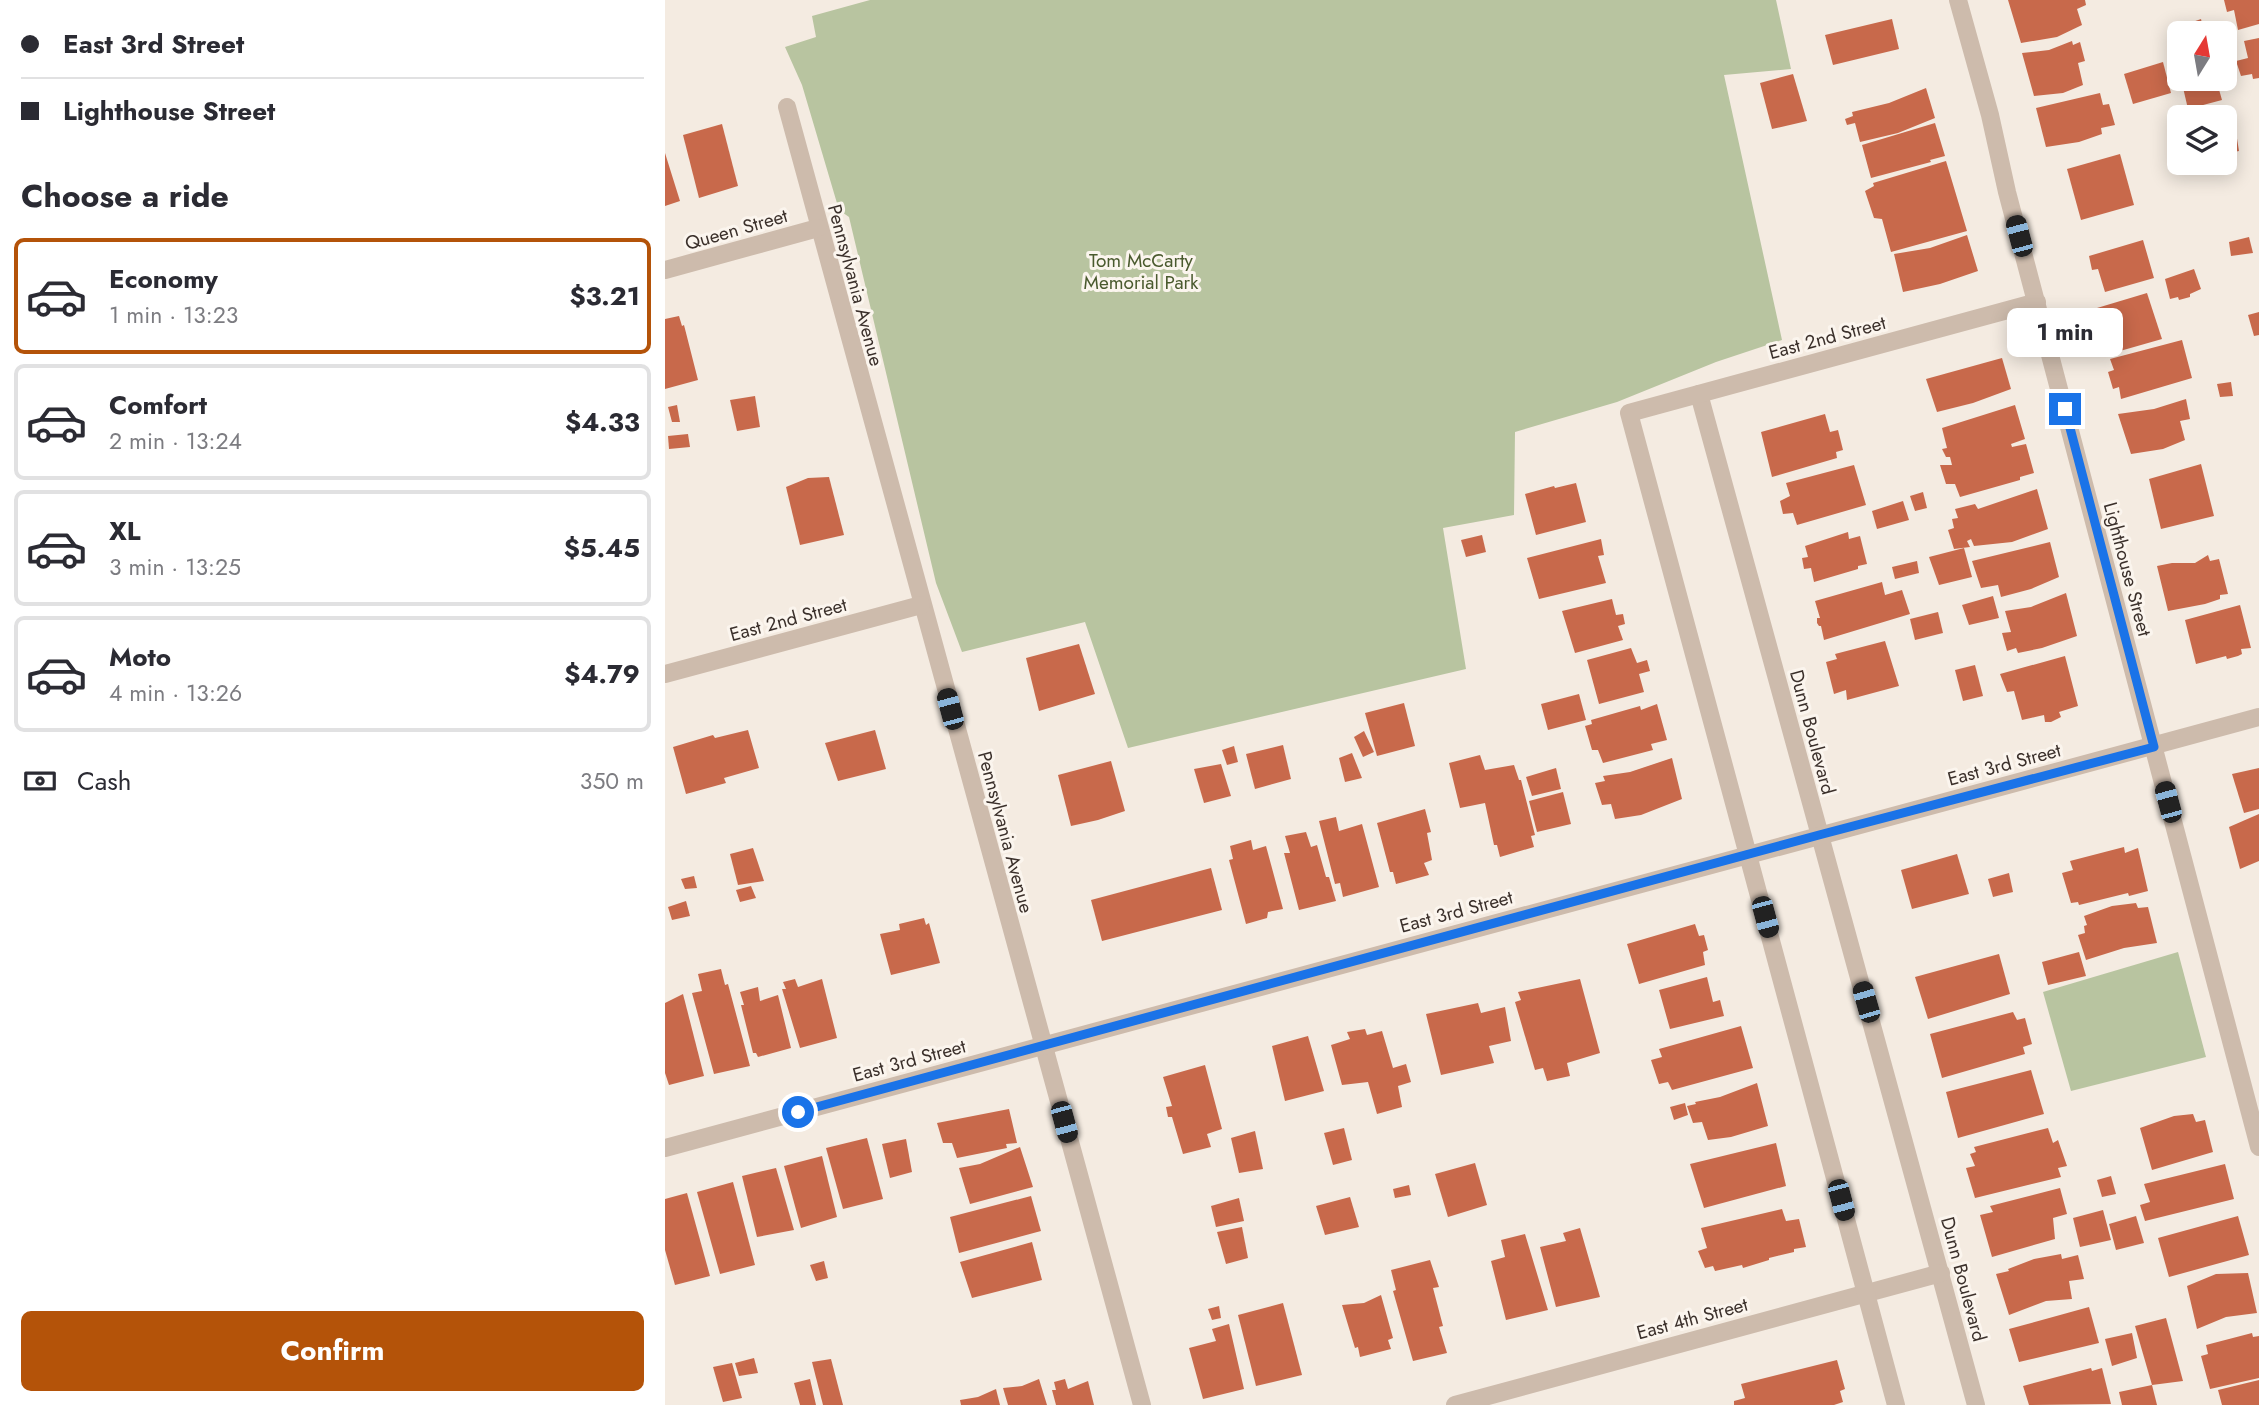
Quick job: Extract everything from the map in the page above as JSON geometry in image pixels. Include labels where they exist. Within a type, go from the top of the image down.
[{"type":"street","name":"Lighthouse Street","points":[[1958,0],[2259,1147]]},
{"type":"street","name":"Pennsylvania Avenue","points":[[787,107],[921,605],[1142,1405]]},
{"type":"street","name":"Queen Street","points":[[665,270],[818,228]]},
{"type":"street","name":"East 2nd Street","points":[[1748,854],[1629,413],[2037,302]]},
{"type":"street","name":"Dunn Boulevard","points":[[1699,394],[1976,1405]]},
{"type":"street","name":"East 2nd Street","points":[[665,674],[921,605]]},
{"type":"street","name":"East 3rd Street","points":[[665,1148],[2259,718]]},
{"type":"street","points":[[1748,854],[1896,1405]]},
{"type":"street","name":"East 4th Street","points":[[1455,1405],[1941,1273]]},
{"type":"green space","name":"Tom McCarty Memorial Park","points":[[870,0],[1776,0],[1791,69],[1724,75],[1782,340],[1716,362],[1617,402],[1515,432],[1514,515],[1443,528],[1466,669],[1128,748],[1085,622],[962,652],[936,583],[849,217],[839,210],[802,85],[785,47],[816,37],[812,16]]},
{"type":"green space","points":[[2178,952],[2206,1057],[2071,1091],[2043,992]]},
{"type":"building","points":[[2008,0],[2085,0],[2086,5],[2077,9],[2082,25],[2057,37],[2021,43]]},
{"type":"building","points":[[2224,0],[2259,0],[2259,24],[2238,30],[2234,10],[2227,12]]},
{"type":"building","points":[[1892,19],[1899,49],[1833,65],[1825,35]]},
{"type":"building","points":[[2259,38],[2259,78],[2253,79],[2252,74],[2241,76],[2237,61],[2248,58],[2244,41]]},
{"type":"building","points":[[2072,41],[2073,45],[2080,42],[2085,61],[2078,63],[2083,85],[2063,93],[2034,96],[2022,53],[2049,50]]},
{"type":"building","points":[[2163,62],[2167,91],[2171,93],[2133,104],[2124,74]]},
{"type":"building","points":[[1793,74],[1807,121],[1772,129],[1760,83]]},
{"type":"building","points":[[1926,88],[1935,118],[1898,133],[1860,142],[1855,123],[1847,125],[1845,119],[1853,116],[1852,112],[1889,103]]},
{"type":"building","points":[[2184,91],[2219,91],[2222,100],[2203,105],[2187,105]]},
{"type":"building","points":[[2100,93],[2103,105],[2109,104],[2115,125],[2101,128],[2102,134],[2079,142],[2046,147],[2036,108]]},
{"type":"building","points":[[1935,123],[1945,156],[1871,178],[1862,145]]},
{"type":"building","points":[[722,124],[738,186],[699,198],[683,135]]},
{"type":"building","points":[[665,153],[680,201],[665,206]]},
{"type":"building","points":[[2120,154],[2134,205],[2081,220],[2067,169]]},
{"type":"building","points":[[1946,161],[1967,231],[1891,252],[1882,219],[1874,218],[1865,191],[1874,186],[1873,183]]},
{"type":"building","points":[[1967,235],[1978,271],[1940,284],[1903,292],[1894,254],[1930,248]]},
{"type":"building","points":[[2249,237],[2253,253],[2231,256],[2229,242]]},
{"type":"building","points":[[2143,240],[2154,278],[2105,292],[2098,269],[2092,270],[2089,256]]},
{"type":"building","points":[[2194,269],[2201,289],[2190,294],[2190,297],[2170,299],[2165,279]]},
{"type":"building","points":[[2147,293],[2162,339],[2099,357],[2087,311]]},
{"type":"building","points":[[2259,312],[2259,335],[2254,336],[2248,315]]},
{"type":"building","points":[[679,316],[682,326],[684,325],[698,380],[665,389],[665,319]]},
{"type":"building","points":[[2182,340],[2192,378],[2121,399],[2119,387],[2113,389],[2108,372],[2114,370],[2110,359]]},
{"type":"building","points":[[2002,358],[2011,389],[1937,412],[1926,379]]},
{"type":"building","points":[[2231,382],[2233,396],[2220,397],[2217,384]]},
{"type":"building","points":[[755,396],[760,427],[737,431],[730,400]]},
{"type":"building","points":[[2186,399],[2190,419],[2180,421],[2185,440],[2163,449],[2131,454],[2118,414],[2154,409]]},
{"type":"building","points":[[677,405],[680,422],[672,422],[668,407]]},
{"type":"building","points":[[2015,405],[2025,439],[2011,444],[2012,447],[2026,444],[2034,473],[2020,477],[2020,480],[1960,497],[1955,484],[1946,484],[1940,465],[1952,465],[1950,457],[1946,457],[1942,449],[1947,448],[1942,428]]},
{"type":"building","points":[[1825,414],[1830,432],[1838,430],[1843,450],[1836,452],[1837,458],[1772,477],[1761,432]]},
{"type":"building","points":[[688,434],[690,447],[669,449],[668,436]]},
{"type":"building","points":[[2201,464],[2214,516],[2161,529],[2149,479]]},
{"type":"building","points":[[1854,465],[1866,505],[1797,525],[1793,513],[1783,514],[1780,501],[1790,496],[1786,483]]},
{"type":"building","points":[[829,477],[844,535],[800,545],[786,487],[808,478]]},
{"type":"building","points":[[1576,483],[1586,522],[1536,535],[1525,494]]},
{"type":"building","points":[[2037,489],[2048,529],[2012,542],[1974,546],[1971,539],[1967,541],[1970,547],[1954,549],[1948,530],[1954,528],[1952,519],[1958,518],[1955,509],[1975,504],[1978,509]]},
{"type":"building","points":[[1923,492],[1927,508],[1915,511],[1910,496]]},
{"type":"building","points":[[1903,501],[1909,520],[1877,529],[1872,511]]},
{"type":"building","points":[[1848,532],[1849,539],[1860,536],[1867,564],[1814,582],[1811,568],[1804,569],[1802,558],[1808,557],[1805,546]]},
{"type":"building","points":[[1482,535],[1486,552],[1466,557],[1461,540]]},
{"type":"building","points":[[1601,539],[1604,555],[1598,556],[1606,583],[1539,599],[1527,558]]},
{"type":"building","points":[[2050,542],[2059,577],[2031,589],[2001,597],[1998,585],[1981,588],[1972,561]]},
{"type":"building","points":[[1964,548],[1972,577],[1939,585],[1929,557]]},
{"type":"building","points":[[2208,555],[2210,561],[2219,559],[2228,594],[2220,595],[2220,599],[2205,604],[2168,611],[2157,566],[2195,563]]},
{"type":"building","points":[[1917,561],[1919,573],[1895,579],[1892,567]]},
{"type":"building","points":[[1882,582],[1885,595],[1902,590],[1910,614],[1824,640],[1821,626],[1817,623],[1817,618],[1820,618],[1815,601]]},
{"type":"building","points":[[2066,593],[2077,636],[2042,648],[2018,653],[2016,648],[2007,651],[2002,633],[2011,632],[2005,611],[2031,607]]},
{"type":"building","points":[[1993,596],[1999,618],[1969,625],[1962,605]]},
{"type":"building","points":[[1612,599],[1616,615],[1623,614],[1625,624],[1618,626],[1623,640],[1575,653],[1562,611]]},
{"type":"building","points":[[2240,605],[2251,648],[2241,649],[2242,654],[2238,656],[2227,659],[2226,656],[2196,664],[2185,620]]},
{"type":"building","points":[[1938,612],[1943,633],[1915,640],[1910,619]]},
{"type":"building","points":[[1885,641],[1899,686],[1847,700],[1846,690],[1834,694],[1826,662],[1837,659],[1835,654]]},
{"type":"building","points":[[1079,644],[1095,694],[1039,711],[1026,658]]},
{"type":"building","points":[[1631,648],[1637,663],[1647,660],[1650,671],[1639,674],[1644,692],[1599,704],[1587,660]]},
{"type":"building","points":[[2065,656],[2078,706],[2059,712],[2061,717],[2051,722],[2045,722],[2044,715],[2022,720],[2014,691],[2007,692],[2000,674]]},
{"type":"building","points":[[1975,665],[1983,696],[1963,701],[1955,670]]},
{"type":"building","points":[[1579,694],[1586,720],[1548,730],[1541,704]]},
{"type":"building","points":[[1404,703],[1415,746],[1377,756],[1365,713]]},
{"type":"building","points":[[1657,704],[1667,740],[1651,744],[1653,750],[1603,763],[1598,750],[1592,750],[1585,726],[1592,724],[1591,720]]},
{"type":"building","points":[[748,730],[759,768],[724,778],[726,783],[686,794],[673,747],[713,735],[715,738]]},
{"type":"building","points":[[875,730],[886,769],[838,781],[825,743]]},
{"type":"building","points":[[1364,731],[1374,752],[1363,757],[1354,737]]},
{"type":"building","points":[[1283,745],[1291,779],[1255,789],[1246,754]]},
{"type":"building","points":[[1234,746],[1238,762],[1227,765],[1222,750]]},
{"type":"building","points":[[1352,753],[1362,778],[1345,782],[1339,758]]},
{"type":"building","points":[[1480,755],[1485,770],[1514,765],[1521,780],[1535,835],[1531,836],[1534,847],[1500,857],[1497,845],[1494,845],[1485,803],[1460,808],[1449,763]]},
{"type":"building","points":[[1672,758],[1682,799],[1641,815],[1615,819],[1611,804],[1602,805],[1595,783],[1605,781],[1603,776],[1630,772]]},
{"type":"building","points":[[1111,761],[1125,811],[1071,826],[1058,775]]},
{"type":"building","points":[[1221,764],[1231,796],[1204,803],[1194,769]]},
{"type":"building","points":[[1556,768],[1561,789],[1532,796],[1526,777]]},
{"type":"building","points":[[2259,768],[2259,809],[2244,813],[2232,774]]},
{"type":"building","points":[[1563,792],[1571,824],[1537,832],[1529,801]]},
{"type":"building","points":[[1425,809],[1431,832],[1427,833],[1432,860],[1424,863],[1429,875],[1396,884],[1393,872],[1390,872],[1377,823]]},
{"type":"building","points":[[2259,814],[2259,861],[2240,869],[2229,827]]},
{"type":"building","points":[[1336,817],[1339,831],[1362,824],[1379,887],[1343,897],[1340,883],[1335,884],[1319,821]]},
{"type":"building","points":[[1306,832],[1311,847],[1317,845],[1336,901],[1299,910],[1284,853],[1290,853],[1285,836]]},
{"type":"building","points":[[1251,840],[1253,850],[1266,846],[1283,909],[1268,912],[1267,918],[1246,924],[1229,860],[1233,859],[1230,846]]},
{"type":"building","points":[[2124,847],[2125,853],[2138,848],[2148,891],[2079,905],[2078,902],[2071,903],[2062,873],[2073,870],[2070,861]]},
{"type":"building","points":[[753,848],[764,881],[738,885],[730,854]]},
{"type":"building","points":[[1957,854],[1969,894],[1912,909],[1901,870]]},
{"type":"building","points":[[1211,868],[1222,910],[1102,941],[1091,900]]},
{"type":"building","points":[[2009,873],[2013,892],[1993,897],[1988,879]]},
{"type":"building","points":[[694,876],[697,888],[685,889],[681,879]]},
{"type":"building","points":[[751,886],[756,898],[740,902],[736,890]]},
{"type":"building","points":[[686,901],[690,916],[672,920],[668,907]]},
{"type":"building","points":[[2136,903],[2138,908],[2148,907],[2157,943],[2124,948],[2086,960],[2078,935],[2085,933],[2084,926],[2087,925],[2084,916],[2112,906]]},
{"type":"building","points":[[924,918],[926,925],[929,923],[940,963],[891,975],[880,934],[900,930],[899,924]]},
{"type":"building","points":[[1695,924],[1699,936],[1704,935],[1708,950],[1703,952],[1705,965],[1639,984],[1627,944]]},
{"type":"building","points":[[2079,952],[2086,976],[2048,985],[2042,962]]},
{"type":"building","points":[[1999,954],[2010,994],[1928,1019],[1915,977]]},
{"type":"building","points":[[721,969],[725,985],[728,984],[750,1066],[714,1074],[692,993],[702,991],[698,974]]},
{"type":"building","points":[[1707,977],[1713,1002],[1720,1000],[1724,1016],[1670,1029],[1659,990]]},
{"type":"building","points":[[795,979],[798,987],[822,979],[837,1038],[800,1048],[782,989],[786,989],[783,982]]},
{"type":"building","points":[[1580,979],[1600,1053],[1567,1063],[1570,1076],[1547,1081],[1543,1068],[1535,1070],[1515,1002],[1521,1000],[1518,992]]},
{"type":"building","points":[[758,987],[760,1001],[778,995],[791,1048],[758,1057],[753,1053],[740,992]]},
{"type":"building","points":[[683,994],[704,1076],[669,1085],[665,1073],[665,1003]]},
{"type":"building","points":[[1478,1003],[1481,1013],[1505,1007],[1511,1041],[1489,1046],[1494,1063],[1441,1075],[1426,1014]]},
{"type":"building","points":[[2013,1012],[2017,1020],[2025,1018],[2032,1044],[2023,1047],[2025,1054],[1942,1078],[1930,1034]]},
{"type":"building","points":[[1741,1026],[1753,1068],[1672,1090],[1668,1082],[1659,1084],[1651,1060],[1662,1057],[1659,1049]]},
{"type":"building","points":[[1365,1029],[1367,1035],[1382,1031],[1393,1068],[1406,1064],[1411,1082],[1398,1086],[1402,1107],[1377,1114],[1368,1082],[1342,1085],[1331,1045],[1350,1039],[1347,1032]]},
{"type":"building","points":[[1308,1036],[1324,1091],[1285,1101],[1272,1046]]},
{"type":"building","points":[[1205,1065],[1222,1129],[1207,1134],[1211,1147],[1183,1154],[1172,1117],[1168,1117],[1166,1107],[1172,1106],[1163,1077]]},
{"type":"building","points":[[2031,1070],[2044,1114],[1958,1138],[1946,1092]]},
{"type":"building","points":[[1757,1083],[1768,1126],[1731,1137],[1708,1140],[1702,1122],[1693,1123],[1687,1106]]},
{"type":"building","points":[[1685,1103],[1688,1115],[1674,1120],[1670,1107]]},
{"type":"building","points":[[1009,1109],[1017,1143],[1006,1144],[1007,1148],[957,1158],[952,1143],[943,1143],[937,1123]]},
{"type":"building","points":[[2193,1114],[2196,1122],[2205,1120],[2213,1152],[2152,1170],[2140,1128],[2174,1116]]},
{"type":"building","points":[[1344,1128],[1352,1160],[1333,1165],[1324,1133]]},
{"type":"building","points":[[2048,1128],[2053,1143],[2058,1140],[2067,1166],[2058,1168],[2061,1177],[1975,1198],[1966,1168],[1975,1166],[1970,1154],[1976,1152],[1974,1147]]},
{"type":"building","points":[[1255,1131],[1263,1169],[1239,1173],[1231,1138]]},
{"type":"building","points":[[867,1138],[883,1199],[843,1209],[826,1148]]},
{"type":"building","points":[[906,1139],[912,1172],[890,1178],[882,1144]]},
{"type":"building","points":[[1776,1143],[1786,1186],[1704,1208],[1690,1164]]},
{"type":"building","points":[[1020,1147],[1033,1187],[970,1204],[959,1168],[980,1164]]},
{"type":"building","points":[[822,1156],[837,1217],[801,1228],[784,1166]]},
{"type":"building","points":[[1475,1163],[1487,1205],[1448,1217],[1435,1174]]},
{"type":"building","points":[[2225,1164],[2234,1199],[2145,1221],[2140,1205],[2150,1202],[2144,1184]]},
{"type":"building","points":[[776,1168],[794,1230],[757,1237],[742,1176]]},
{"type":"building","points":[[2111,1176],[2116,1194],[2102,1197],[2097,1180]]},
{"type":"building","points":[[733,1182],[755,1265],[720,1274],[697,1192]]},
{"type":"building","points":[[1409,1185],[1411,1195],[1395,1198],[1393,1189]]},
{"type":"building","points":[[2060,1188],[2067,1214],[2053,1218],[2055,1239],[1992,1257],[1980,1215],[1993,1212],[1990,1206]]},
{"type":"building","points":[[687,1193],[710,1276],[675,1285],[665,1250],[665,1199]]},
{"type":"building","points":[[1031,1196],[1041,1231],[959,1253],[950,1217]]},
{"type":"building","points":[[1350,1197],[1359,1227],[1325,1235],[1316,1206]]},
{"type":"building","points":[[1239,1198],[1244,1221],[1216,1227],[1211,1206]]},
{"type":"building","points":[[1782,1209],[1786,1221],[1799,1219],[1806,1247],[1743,1268],[1742,1265],[1715,1271],[1713,1266],[1705,1268],[1698,1251],[1707,1248],[1701,1228]]},
{"type":"building","points":[[2103,1210],[2111,1240],[2080,1247],[2073,1218]]},
{"type":"building","points":[[2136,1216],[2144,1243],[2116,1250],[2109,1224]]},
{"type":"building","points":[[2238,1216],[2249,1255],[2169,1277],[2158,1238]]},
{"type":"building","points":[[1242,1227],[1248,1258],[1226,1264],[1217,1232]]},
{"type":"building","points":[[1580,1228],[1600,1297],[1556,1307],[1540,1247],[1566,1241],[1563,1233]]},
{"type":"building","points":[[1525,1234],[1548,1310],[1506,1320],[1491,1261],[1505,1257],[1501,1240]]},
{"type":"building","points":[[1032,1242],[1042,1280],[972,1298],[960,1262]]},
{"type":"building","points":[[2061,1254],[2062,1259],[2078,1255],[2084,1279],[2069,1281],[2072,1299],[2046,1301],[2009,1315],[1996,1274],[2034,1259]]},
{"type":"building","points":[[1430,1260],[1439,1287],[1433,1288],[1443,1326],[1439,1327],[1447,1353],[1413,1361],[1393,1291],[1396,1290],[1391,1270]]},
{"type":"building","points":[[824,1261],[828,1278],[816,1281],[810,1265]]},
{"type":"building","points":[[2248,1273],[2257,1313],[2226,1317],[2197,1329],[2187,1286],[2216,1274]]},
{"type":"building","points":[[1381,1295],[1393,1338],[1388,1340],[1391,1349],[1360,1357],[1342,1305],[1364,1303]]},
{"type":"building","points":[[1283,1303],[1302,1375],[1256,1386],[1238,1315]]},
{"type":"building","points":[[1219,1306],[1221,1318],[1212,1320],[1208,1309]]},
{"type":"building","points":[[2089,1307],[2099,1343],[2019,1362],[2009,1329]]},
{"type":"building","points":[[2166,1318],[2183,1381],[2152,1385],[2135,1326]]},
{"type":"building","points":[[1229,1324],[1244,1389],[1203,1399],[1189,1348],[1216,1341],[1212,1329]]},
{"type":"building","points":[[2132,1333],[2137,1358],[2112,1366],[2105,1339]]},
{"type":"building","points":[[2252,1333],[2253,1337],[2259,1336],[2259,1378],[2210,1389],[2201,1356],[2208,1354],[2206,1345]]},
{"type":"building","points":[[754,1358],[758,1373],[739,1376],[735,1363]]},
{"type":"building","points":[[831,1359],[843,1405],[823,1405],[812,1362]]},
{"type":"building","points":[[1837,1360],[1845,1389],[1840,1391],[1843,1402],[1834,1405],[1734,1405],[1734,1401],[1745,1398],[1741,1384]]},
{"type":"building","points":[[732,1363],[742,1398],[723,1402],[713,1367]]},
{"type":"building","points":[[2091,1368],[2092,1371],[2102,1368],[2111,1404],[2029,1405],[2023,1386]]},
{"type":"building","points":[[810,1379],[816,1405],[800,1405],[794,1383]]},
{"type":"building","points":[[1039,1379],[1047,1405],[1008,1405],[1003,1388],[1022,1386]]},
{"type":"building","points":[[1065,1379],[1068,1389],[1088,1381],[1094,1405],[1056,1405],[1052,1390],[1056,1390],[1054,1382]]},
{"type":"building","points":[[2259,1380],[2259,1405],[2222,1405],[2218,1390]]},
{"type":"building","points":[[2152,1385],[2157,1405],[2122,1405],[2119,1392]]},
{"type":"building","points":[[996,1389],[1000,1405],[961,1405],[960,1400],[978,1397]]},
{"type":"route","points":[[798,1112],[2154,747],[2065,409]]}]
